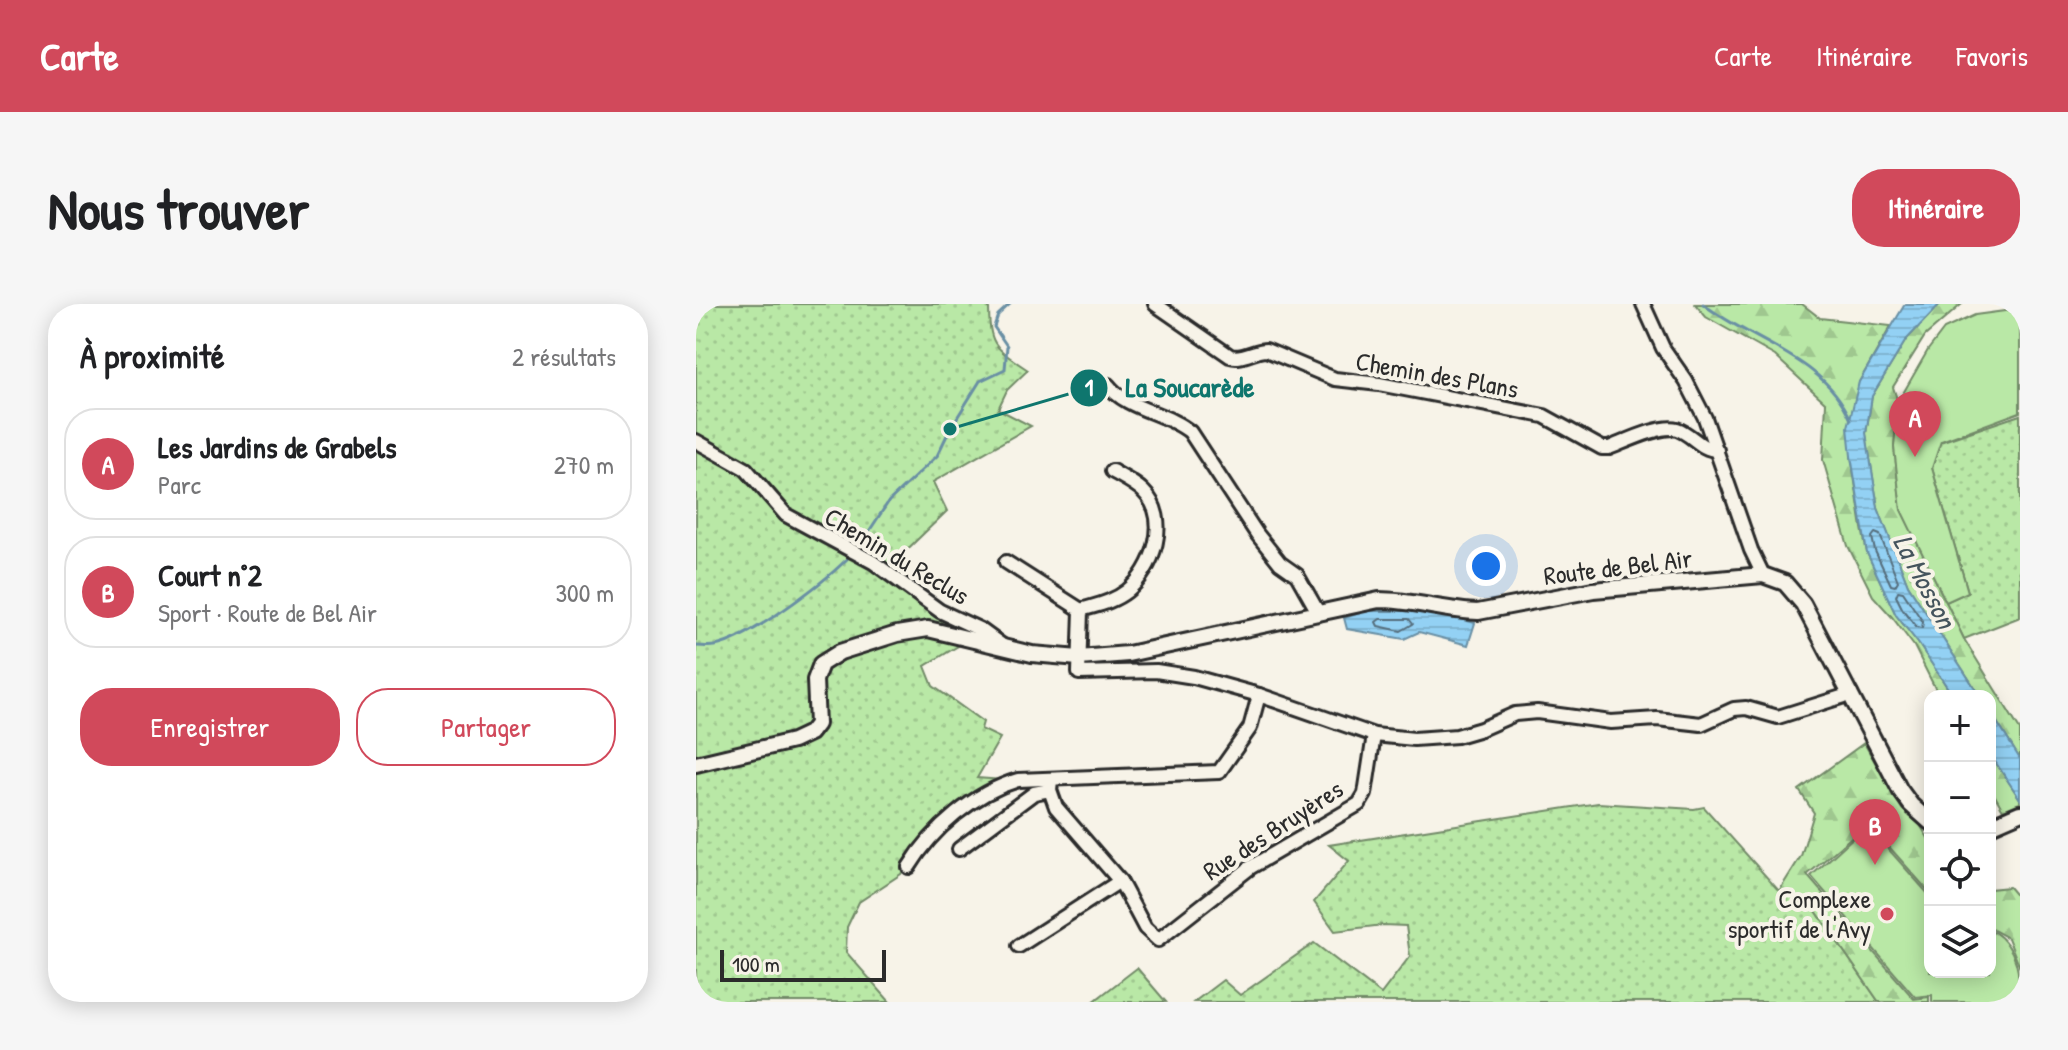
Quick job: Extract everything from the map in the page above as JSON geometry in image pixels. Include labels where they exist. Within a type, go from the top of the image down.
[{"type":"street","name":"Chemin des Plans","points":[[1155,304],[1237,358],[1266,350],[1335,379],[1379,384],[1544,416],[1602,448],[1657,430],[1676,428],[1710,450],[1717,450]]},
{"type":"street","points":[[1643,304],[1663,348],[1699,406],[1763,575]]},
{"type":"street","points":[[1108,385],[1121,398],[1181,424],[1190,432],[1257,534],[1280,563],[1297,575],[1318,612]]},
{"type":"street","name":"Chemin du Reclus","points":[[696,441],[746,469],[786,515],[873,562],[940,611],[981,630],[1004,646]]},
{"type":"street","points":[[1006,562],[1081,610],[1108,602],[1136,583],[1156,543],[1155,511],[1145,492],[1112,471]]},
{"type":"street","name":"Route de Bel Air","points":[[696,764],[793,741],[810,733],[817,724],[815,680],[821,664],[840,652],[897,634],[928,629],[1032,654],[1079,658],[1128,654],[1379,600],[1405,600],[1462,612],[1495,611],[1593,590],[1763,575],[1778,579],[1791,588],[1812,619],[1900,790],[1924,817]]},
{"type":"street","points":[[1081,610],[1079,673],[1156,671],[1194,677],[1259,695],[1374,735],[1414,739],[1457,736],[1515,714],[1537,712],[1611,722],[1657,719],[1701,724],[1734,709],[1746,708],[1778,717],[1851,694]]},
{"type":"street","points":[[909,867],[922,847],[949,821],[999,786],[1018,780],[1051,785],[1219,772],[1250,728],[1259,695]]},
{"type":"street","name":"Rue des Bruyères","points":[[1120,881],[1145,928],[1158,940],[1251,867],[1359,804],[1365,794],[1374,735]]},
{"type":"street","points":[[959,849],[1034,793],[1051,785]]},
{"type":"street","points":[[1019,946],[1120,881],[1056,807],[1051,785]]},
{"type":"street","points":[[1996,823],[2020,813]]},
{"type":"green space","points":[[696,304],[989,304],[990,329],[996,344],[1028,370],[1007,390],[998,409],[1031,426],[933,482],[947,511],[889,567],[931,599],[978,622],[963,643],[925,666],[933,686],[983,722],[981,729],[1000,738],[977,778],[1004,780],[920,845],[901,874],[859,902],[847,927],[846,952],[890,1002],[696,1002]]},
{"type":"green space","points":[[1695,304],[1802,304],[1820,318],[1891,326],[1859,382],[1851,456],[1862,528],[1867,553],[1896,615],[1949,690],[1936,690],[1914,646],[1873,596],[1848,546],[1823,460],[1826,403],[1775,356],[1706,317]]},
{"type":"green space","points":[[1940,304],[1962,304],[1925,336],[1893,387],[1898,402],[1894,447],[1901,509],[1964,639],[1995,690],[1976,690],[1908,585],[1878,508],[1866,434],[1872,396],[1906,340]]},
{"type":"green space","points":[[2020,309],[2020,412],[1941,441],[1932,468],[1968,592],[1946,602],[1901,510],[1894,447],[1898,402],[1944,329],[1975,315]]},
{"type":"green space","points":[[2020,415],[2020,617],[1964,639],[1946,602],[1968,592],[1932,468],[1940,442]]},
{"type":"green space","points":[[1996,691],[2020,730],[2020,759],[1996,721]]},
{"type":"green space","points":[[1864,743],[1902,809],[1924,831],[1924,886],[1868,823],[1807,875],[1914,999],[1929,997],[1929,1002],[1879,1002],[1812,905],[1779,891],[1801,856],[1814,813],[1799,790]]},
{"type":"green space","points":[[1996,763],[2020,799],[2020,803],[2003,810],[1996,798]]},
{"type":"green space","points":[[1598,803],[1704,807],[1779,891],[1812,905],[1879,1002],[1194,1002],[1223,980],[1240,995],[1314,943],[1381,994],[1410,956],[1406,926],[1383,925],[1335,931],[1314,902],[1349,861],[1329,845]]},
{"type":"green space","name":"Complexe sportif de l'Avy","points":[[1867,825],[1924,889],[1924,978],[1996,978],[1996,934],[2013,954],[2020,1002],[1932,1002],[1932,995],[1915,997],[1811,876]]},
{"type":"green space","points":[[2009,887],[2020,900],[2020,968],[2008,938],[1996,931],[1996,888]]},
{"type":"green space","points":[[1137,968],[1166,1002],[1093,1002]]},
{"type":"water","name":"La Mosson","points":[[1905,304],[1940,304],[1906,340],[1872,396],[1866,433],[1878,508],[1908,585],[1976,690],[1949,690],[1896,615],[1867,553],[1848,427],[1859,382]]},
{"type":"water","points":[[1366,611],[1411,611],[1475,623],[1468,645],[1419,632],[1404,639],[1347,629],[1344,618]]},
{"type":"water","points":[[1996,721],[2020,759],[2020,799],[1996,763]]},
{"type":"waterway","points":[[858,548],[889,501],[937,456],[980,381],[1005,369],[1007,346],[994,327],[998,315],[1010,304]]},
{"type":"waterway","points":[[1703,304],[1805,366],[1824,381],[1851,420]]},
{"type":"waterway","points":[[696,646],[715,646],[746,633],[803,596],[847,559]]},
{"type":"place","name":"La Soucarède","points":[[950,429]]},
{"type":"place","name":"Les Jardins de Grabels","points":[[1915,457]]},
{"type":"place","name":"Court n°2","points":[[1875,865]]},
{"type":"place","name":"Complexe sportif de l'Avy","points":[[1887,914]]}]
